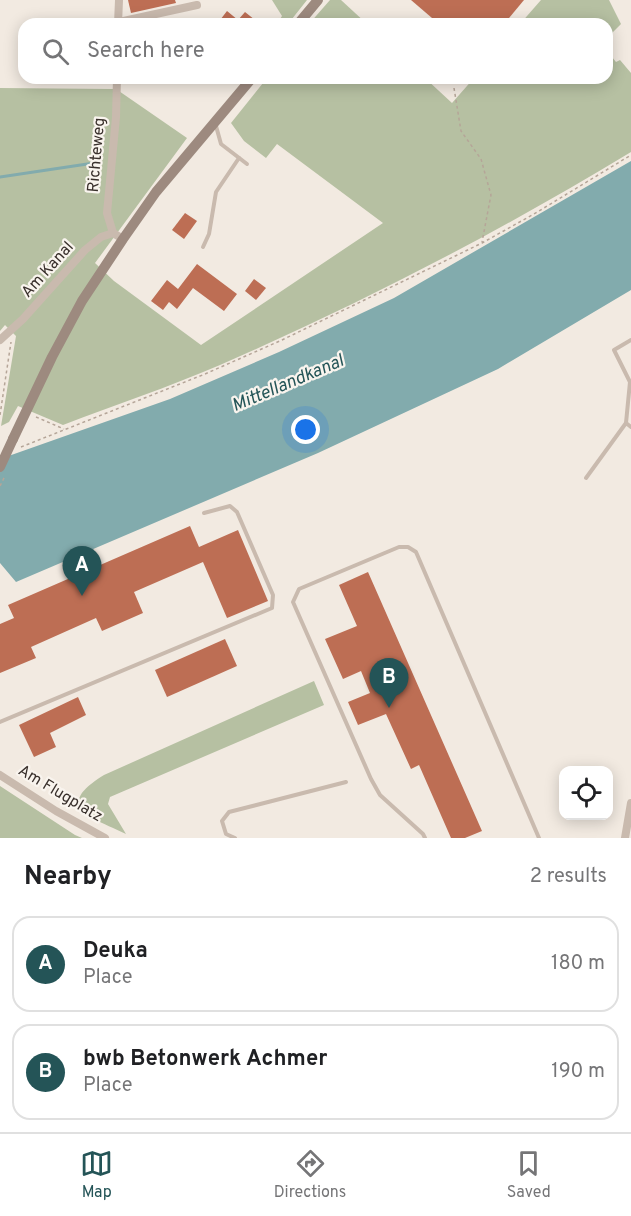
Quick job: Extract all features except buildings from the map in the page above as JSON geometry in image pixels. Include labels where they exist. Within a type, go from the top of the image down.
[{"type":"main road","points":[[303,18],[318,0]]},
{"type":"main road","points":[[0,467],[15,443],[52,357],[118,236],[247,84]]},
{"type":"street","points":[[118,18],[119,0]]},
{"type":"street","points":[[140,18],[196,5]]},
{"type":"street","name":"Richteweg","points":[[117,84],[107,213],[118,236]]},
{"type":"street","name":"Am Kanal","points":[[0,340],[85,250],[100,237],[118,236]]},
{"type":"street","name":"Am Flugplatz","points":[[0,775],[56,811],[105,838]]},
{"type":"street","points":[[625,838],[631,803]]},
{"type":"lane","points":[[215,122],[221,144],[247,164]]},
{"type":"lane","points":[[203,247],[209,234],[216,192],[239,158]]},
{"type":"lane","points":[[586,478],[626,423],[630,382],[614,350],[631,340]]},
{"type":"lane","points":[[626,423],[631,427]]},
{"type":"lane","points":[[0,722],[272,608],[273,595],[237,512],[230,506],[204,513]]},
{"type":"lane","points":[[425,838],[380,795],[371,779],[293,602],[299,589],[399,547],[408,547],[416,552],[539,838]]},
{"type":"lane","points":[[235,838],[226,834],[222,821],[229,812],[346,782]]},
{"type":"path","points":[[454,88],[461,132],[481,159],[491,195],[482,243]]},
{"type":"path","points":[[15,443],[64,429],[205,374],[282,340],[482,243],[631,155]]},
{"type":"path","points":[[0,415],[12,345],[9,332]]},
{"type":"path","points":[[32,417],[64,429]]},
{"type":"green space","points":[[272,0],[307,0],[293,18],[281,18],[282,16]]},
{"type":"green space","points":[[330,0],[341,0],[360,18],[314,18]]},
{"type":"green space","points":[[541,0],[609,0],[621,24],[613,32],[613,18],[525,18]]},
{"type":"green space","points":[[613,58],[616,62],[620,60],[631,73],[631,152],[429,265],[326,317],[220,365],[63,425],[18,406],[9,422],[1,426],[16,336],[5,325],[0,331],[0,88],[116,89],[187,138],[95,263],[114,281],[201,345],[383,223],[277,144],[266,158],[244,141],[231,123],[262,84],[431,84],[452,103],[469,84],[613,84]]},
{"type":"green space","points":[[314,681],[324,705],[110,797],[108,804],[126,834],[100,822],[82,810],[79,803],[81,795],[104,775]]},
{"type":"green space","points":[[0,786],[75,835],[82,838],[0,838]]},
{"type":"water","name":"Mittellandkanal","points":[[631,161],[631,290],[498,369],[318,453],[16,582],[0,563],[0,459],[170,399],[279,352],[394,298]]},
{"type":"waterway","points":[[0,177],[94,163]]},
{"type":"place","name":"Deuka","points":[[82,596]]},
{"type":"place","name":"bwb Betonwerk Achmer","points":[[389,708]]}]
